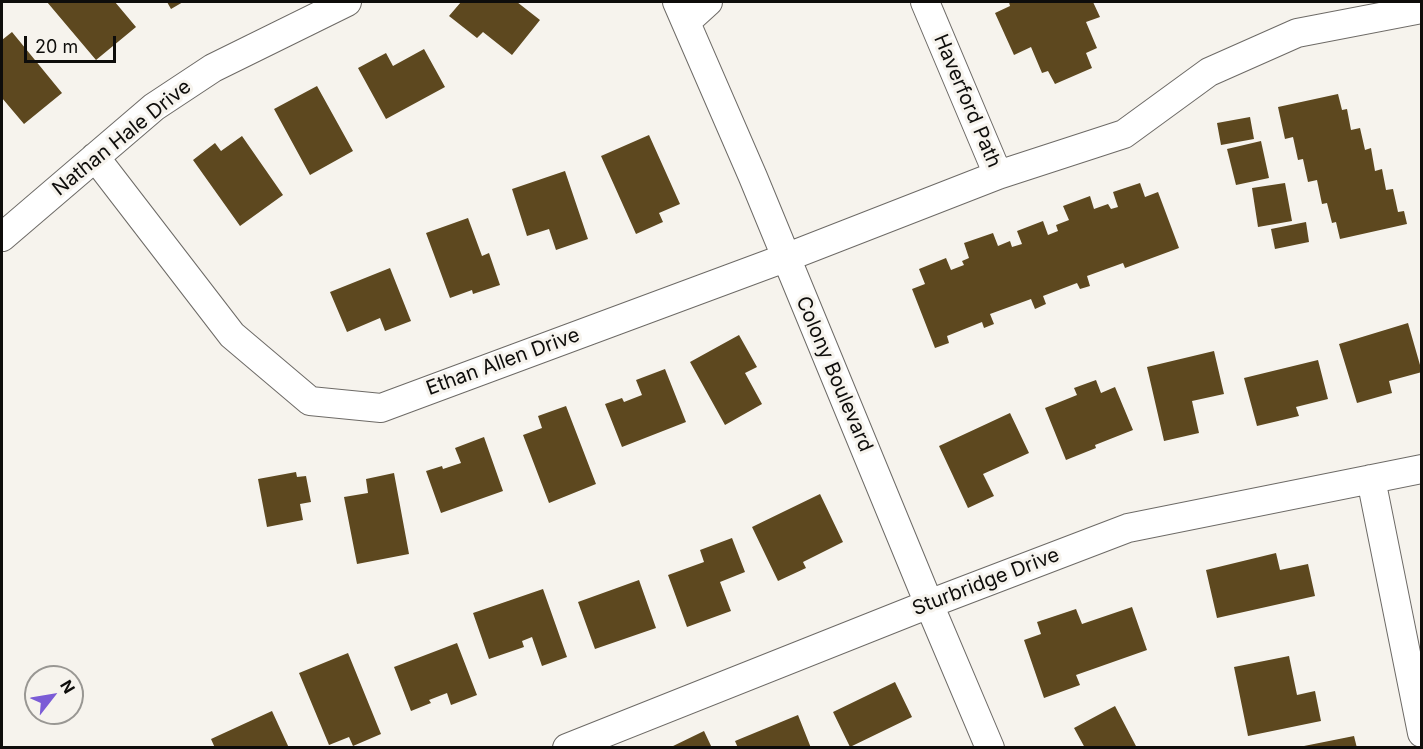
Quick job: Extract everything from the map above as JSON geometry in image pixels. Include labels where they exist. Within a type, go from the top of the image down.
[{"type":"street","name":"Nathan Hale Drive","points":[[2,237],[154,107],[213,68],[347,2]]},
{"type":"street","points":[[681,12],[708,2]]},
{"type":"street","name":"Haverford Path","points":[[925,2],[998,175],[1124,134],[1209,72],[1297,33],[1422,9]]},
{"type":"street","name":"Colony Boulevard","points":[[681,12],[753,177],[990,747]]},
{"type":"street","name":"Ethan Allen Drive","points":[[95,158],[232,335],[310,401],[381,408],[785,258],[998,175]]},
{"type":"street","name":"Sturbridge Drive","points":[[567,747],[1128,528],[1422,469]]},
{"type":"street","points":[[1371,479],[1422,733]]},
{"type":"building","points":[[47,2],[115,2],[136,27],[96,60]]},
{"type":"building","points":[[167,2],[183,2],[171,9]]},
{"type":"building","points":[[461,2],[517,2],[540,20],[512,55],[483,32],[477,38],[449,16]]},
{"type":"building","points":[[1009,2],[1093,2],[1100,17],[1086,22],[1097,48],[1086,53],[1092,68],[1055,84],[1048,71],[1042,73],[1031,47],[1014,55],[995,13],[1010,6]]},
{"type":"building","points":[[12,32],[62,93],[24,124],[2,98],[2,40]]},
{"type":"building","points":[[424,49],[445,87],[386,119],[358,68],[386,53],[393,66]]},
{"type":"building","points":[[317,86],[353,151],[310,175],[274,109]]},
{"type":"building","points":[[1338,94],[1342,110],[1347,109],[1351,130],[1360,128],[1365,150],[1371,148],[1375,171],[1382,169],[1386,190],[1393,189],[1398,212],[1404,211],[1407,224],[1340,239],[1336,222],[1332,223],[1327,203],[1322,204],[1317,180],[1308,182],[1303,159],[1298,160],[1293,137],[1285,139],[1278,107]]},
{"type":"building","points":[[1250,117],[1254,139],[1221,145],[1217,123]]},
{"type":"building","points":[[649,135],[680,204],[659,213],[663,222],[636,234],[601,156]]},
{"type":"building","points":[[242,136],[283,195],[240,226],[193,160],[215,143],[221,151]]},
{"type":"building","points":[[1261,141],[1269,178],[1236,185],[1227,149]]},
{"type":"building","points":[[565,171],[588,239],[556,250],[549,229],[527,236],[512,189]]},
{"type":"building","points":[[1140,183],[1145,197],[1158,192],[1179,248],[1125,268],[1123,263],[1087,276],[1090,286],[1080,289],[1077,283],[1043,296],[1046,304],[1035,309],[1031,299],[990,314],[994,324],[984,328],[982,322],[947,336],[949,343],[935,348],[912,289],[925,284],[919,269],[946,258],[951,270],[964,265],[962,261],[969,258],[964,243],[993,233],[998,246],[1010,241],[1012,247],[1022,244],[1017,231],[1043,221],[1048,235],[1058,231],[1056,225],[1069,220],[1063,206],[1090,196],[1094,209],[1108,204],[1111,209],[1118,207],[1113,192]]},
{"type":"building","points":[[1285,183],[1292,221],[1258,227],[1252,188]]},
{"type":"building","points":[[468,218],[482,256],[489,253],[500,285],[473,294],[472,290],[450,298],[426,233]]},
{"type":"building","points":[[1306,222],[1309,242],[1275,249],[1271,229]]},
{"type":"building","points":[[390,268],[411,321],[385,331],[380,318],[347,332],[330,292]]},
{"type":"building","points":[[1408,323],[1422,372],[1389,381],[1392,393],[1357,403],[1339,344]]},
{"type":"building","points":[[739,335],[757,367],[745,373],[762,404],[725,425],[690,362]]},
{"type":"building","points":[[1214,351],[1224,394],[1192,401],[1199,433],[1164,441],[1147,367]]},
{"type":"building","points":[[1318,360],[1328,399],[1296,407],[1299,416],[1257,426],[1244,378]]},
{"type":"building","points":[[665,369],[686,422],[622,447],[605,404],[622,398],[624,402],[642,395],[636,380]]},
{"type":"building","points":[[1096,380],[1101,393],[1115,387],[1133,430],[1095,445],[1096,448],[1066,460],[1045,408],[1077,395],[1074,388]]},
{"type":"building","points":[[566,406],[596,484],[549,503],[523,435],[542,428],[538,416]]},
{"type":"building","points":[[1010,413],[1029,453],[983,474],[994,496],[968,508],[939,446]]},
{"type":"building","points":[[484,437],[503,491],[441,513],[426,471],[442,466],[443,469],[461,463],[455,448]]},
{"type":"building","points":[[296,472],[297,477],[306,476],[311,502],[300,504],[303,520],[267,527],[258,479]]},
{"type":"building","points":[[394,473],[409,554],[357,564],[344,497],[368,493],[366,479]]},
{"type":"building","points":[[820,494],[843,542],[803,562],[806,568],[778,581],[752,527]]},
{"type":"building","points":[[732,538],[745,572],[720,582],[731,611],[687,627],[668,575],[704,562],[700,550]]},
{"type":"building","points":[[1276,553],[1280,570],[1308,564],[1315,596],[1217,618],[1206,570]]},
{"type":"building","points":[[639,580],[656,628],[595,649],[578,602]]},
{"type":"building","points":[[543,589],[567,657],[542,666],[532,637],[522,641],[524,647],[489,659],[473,613]]},
{"type":"building","points":[[1132,607],[1147,650],[1076,675],[1080,685],[1044,698],[1024,640],[1041,634],[1037,622],[1076,609],[1082,624]]},
{"type":"building","points":[[457,643],[477,695],[451,705],[447,693],[411,711],[394,667]]},
{"type":"building","points":[[348,653],[381,734],[353,746],[349,737],[329,745],[299,673]]},
{"type":"building","points":[[1289,656],[1297,695],[1315,691],[1321,721],[1248,736],[1234,667]]},
{"type":"building","points":[[895,682],[912,717],[850,747],[833,712]]},
{"type":"building","points":[[1115,706],[1137,748],[1085,748],[1074,728]]},
{"type":"building","points":[[272,711],[289,748],[215,748],[211,739]]},
{"type":"building","points":[[798,715],[811,748],[738,748],[735,741]]},
{"type":"building","points":[[704,731],[712,748],[669,748]]},
{"type":"building","points":[[1354,736],[1357,748],[1304,748],[1304,746]]}]
